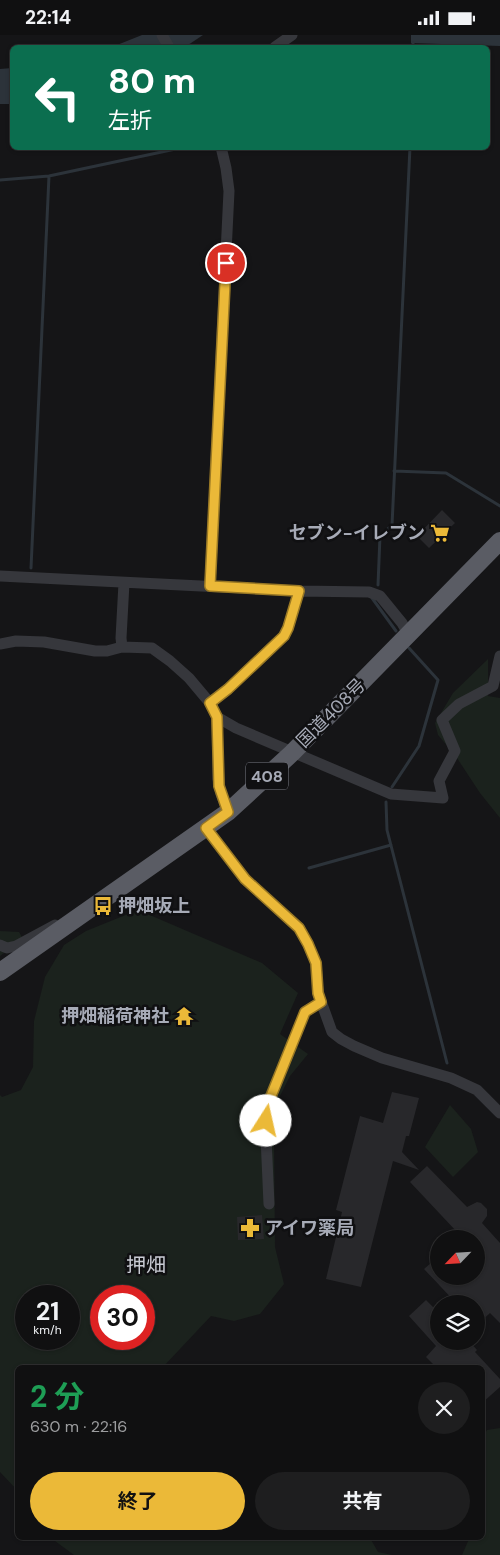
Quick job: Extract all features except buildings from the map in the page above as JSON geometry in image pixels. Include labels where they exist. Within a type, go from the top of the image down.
[{"type":"highway","name":"国道408号","points":[[0,972],[228,812],[292,753],[500,541]]},
{"type":"street","points":[[278,45],[292,35]]},
{"type":"street","points":[[210,586],[229,191],[222,150]]},
{"type":"street","points":[[0,576],[299,591],[369,592],[380,596],[402,623],[409,635]]},
{"type":"street","points":[[122,647],[124,583]]},
{"type":"street","points":[[210,703],[228,689],[284,636],[299,591]]},
{"type":"street","points":[[0,644],[16,641],[44,642],[94,651],[108,651],[122,647],[152,648],[170,661],[189,678],[210,703],[217,717],[218,779],[221,795],[228,812]]},
{"type":"street","points":[[217,717],[236,729],[391,794],[443,798],[439,781],[455,751],[442,720],[459,704],[492,686],[500,657]]},
{"type":"street","points":[[206,828],[245,879],[299,928],[316,963],[318,993],[332,1032],[354,1046],[382,1058],[451,1078],[477,1090],[500,1113]]},
{"type":"street","points":[[0,945],[8,948],[16,946],[106,897]]},
{"type":"street","points":[[269,1203],[266,1137],[267,1106],[305,1012],[321,1002]]},
{"type":"shaded area","points":[[142,35],[203,35],[188,45],[117,45]]},
{"type":"shaded area","points":[[411,35],[500,35],[500,46],[411,43]]},
{"type":"shaded area","points":[[10,68],[10,104],[0,104],[0,69]]},
{"type":"shaded area","points":[[488,659],[488,696],[500,698],[500,818],[480,793],[455,755],[438,735],[435,723],[453,693]]},
{"type":"shaded area","points":[[138,910],[262,963],[298,993],[280,1034],[308,1054],[290,1076],[275,1106],[275,1247],[284,1284],[260,1314],[234,1321],[211,1316],[165,1365],[15,1365],[15,1488],[0,1472],[0,1095],[2,1097],[21,1090],[33,1067],[34,1021],[45,977],[64,945],[86,931]]},
{"type":"shaded area","points":[[0,931],[19,932],[23,939],[0,956]]},
{"type":"shaded area","points":[[450,1105],[471,1129],[478,1152],[453,1177],[425,1147]]},
{"type":"shaded area","points":[[500,1428],[500,1555],[462,1555],[469,1540],[485,1540],[485,1434],[487,1430]]},
{"type":"shaded area","points":[[54,1540],[371,1540],[378,1552],[392,1555],[74,1555]]},
{"type":"waterway","points":[[0,180],[49,176],[171,150]]},
{"type":"waterway","points":[[378,585],[380,536],[392,525],[410,150]]},
{"type":"waterway","points":[[31,568],[49,176]]},
{"type":"waterway","points":[[394,471],[446,473],[500,506]]},
{"type":"waterway","points":[[372,598],[396,631]]},
{"type":"waterway","points":[[392,787],[419,746],[438,680],[409,648]]},
{"type":"waterway","points":[[386,802],[387,830],[447,1063]]},
{"type":"waterway","points":[[309,868],[391,845]]},
{"type":"place","name":"セブン-イレブン","points":[[440,533]]},
{"type":"place","name":"押畑坂上","points":[[103,906]]},
{"type":"place","name":"押畑稲荷神社","points":[[184,1016]]},
{"type":"place","name":"アイワ薬局","points":[[250,1228]]},
{"type":"district","name":"押畑","points":[[146,1265]]},
{"type":"route","points":[[226,263],[210,586],[299,591],[284,636],[228,689],[210,703],[217,717],[219,786],[228,812],[206,828],[245,879],[299,928],[316,963],[318,993],[321,1002],[305,1012],[267,1106],[266,1121]]}]
